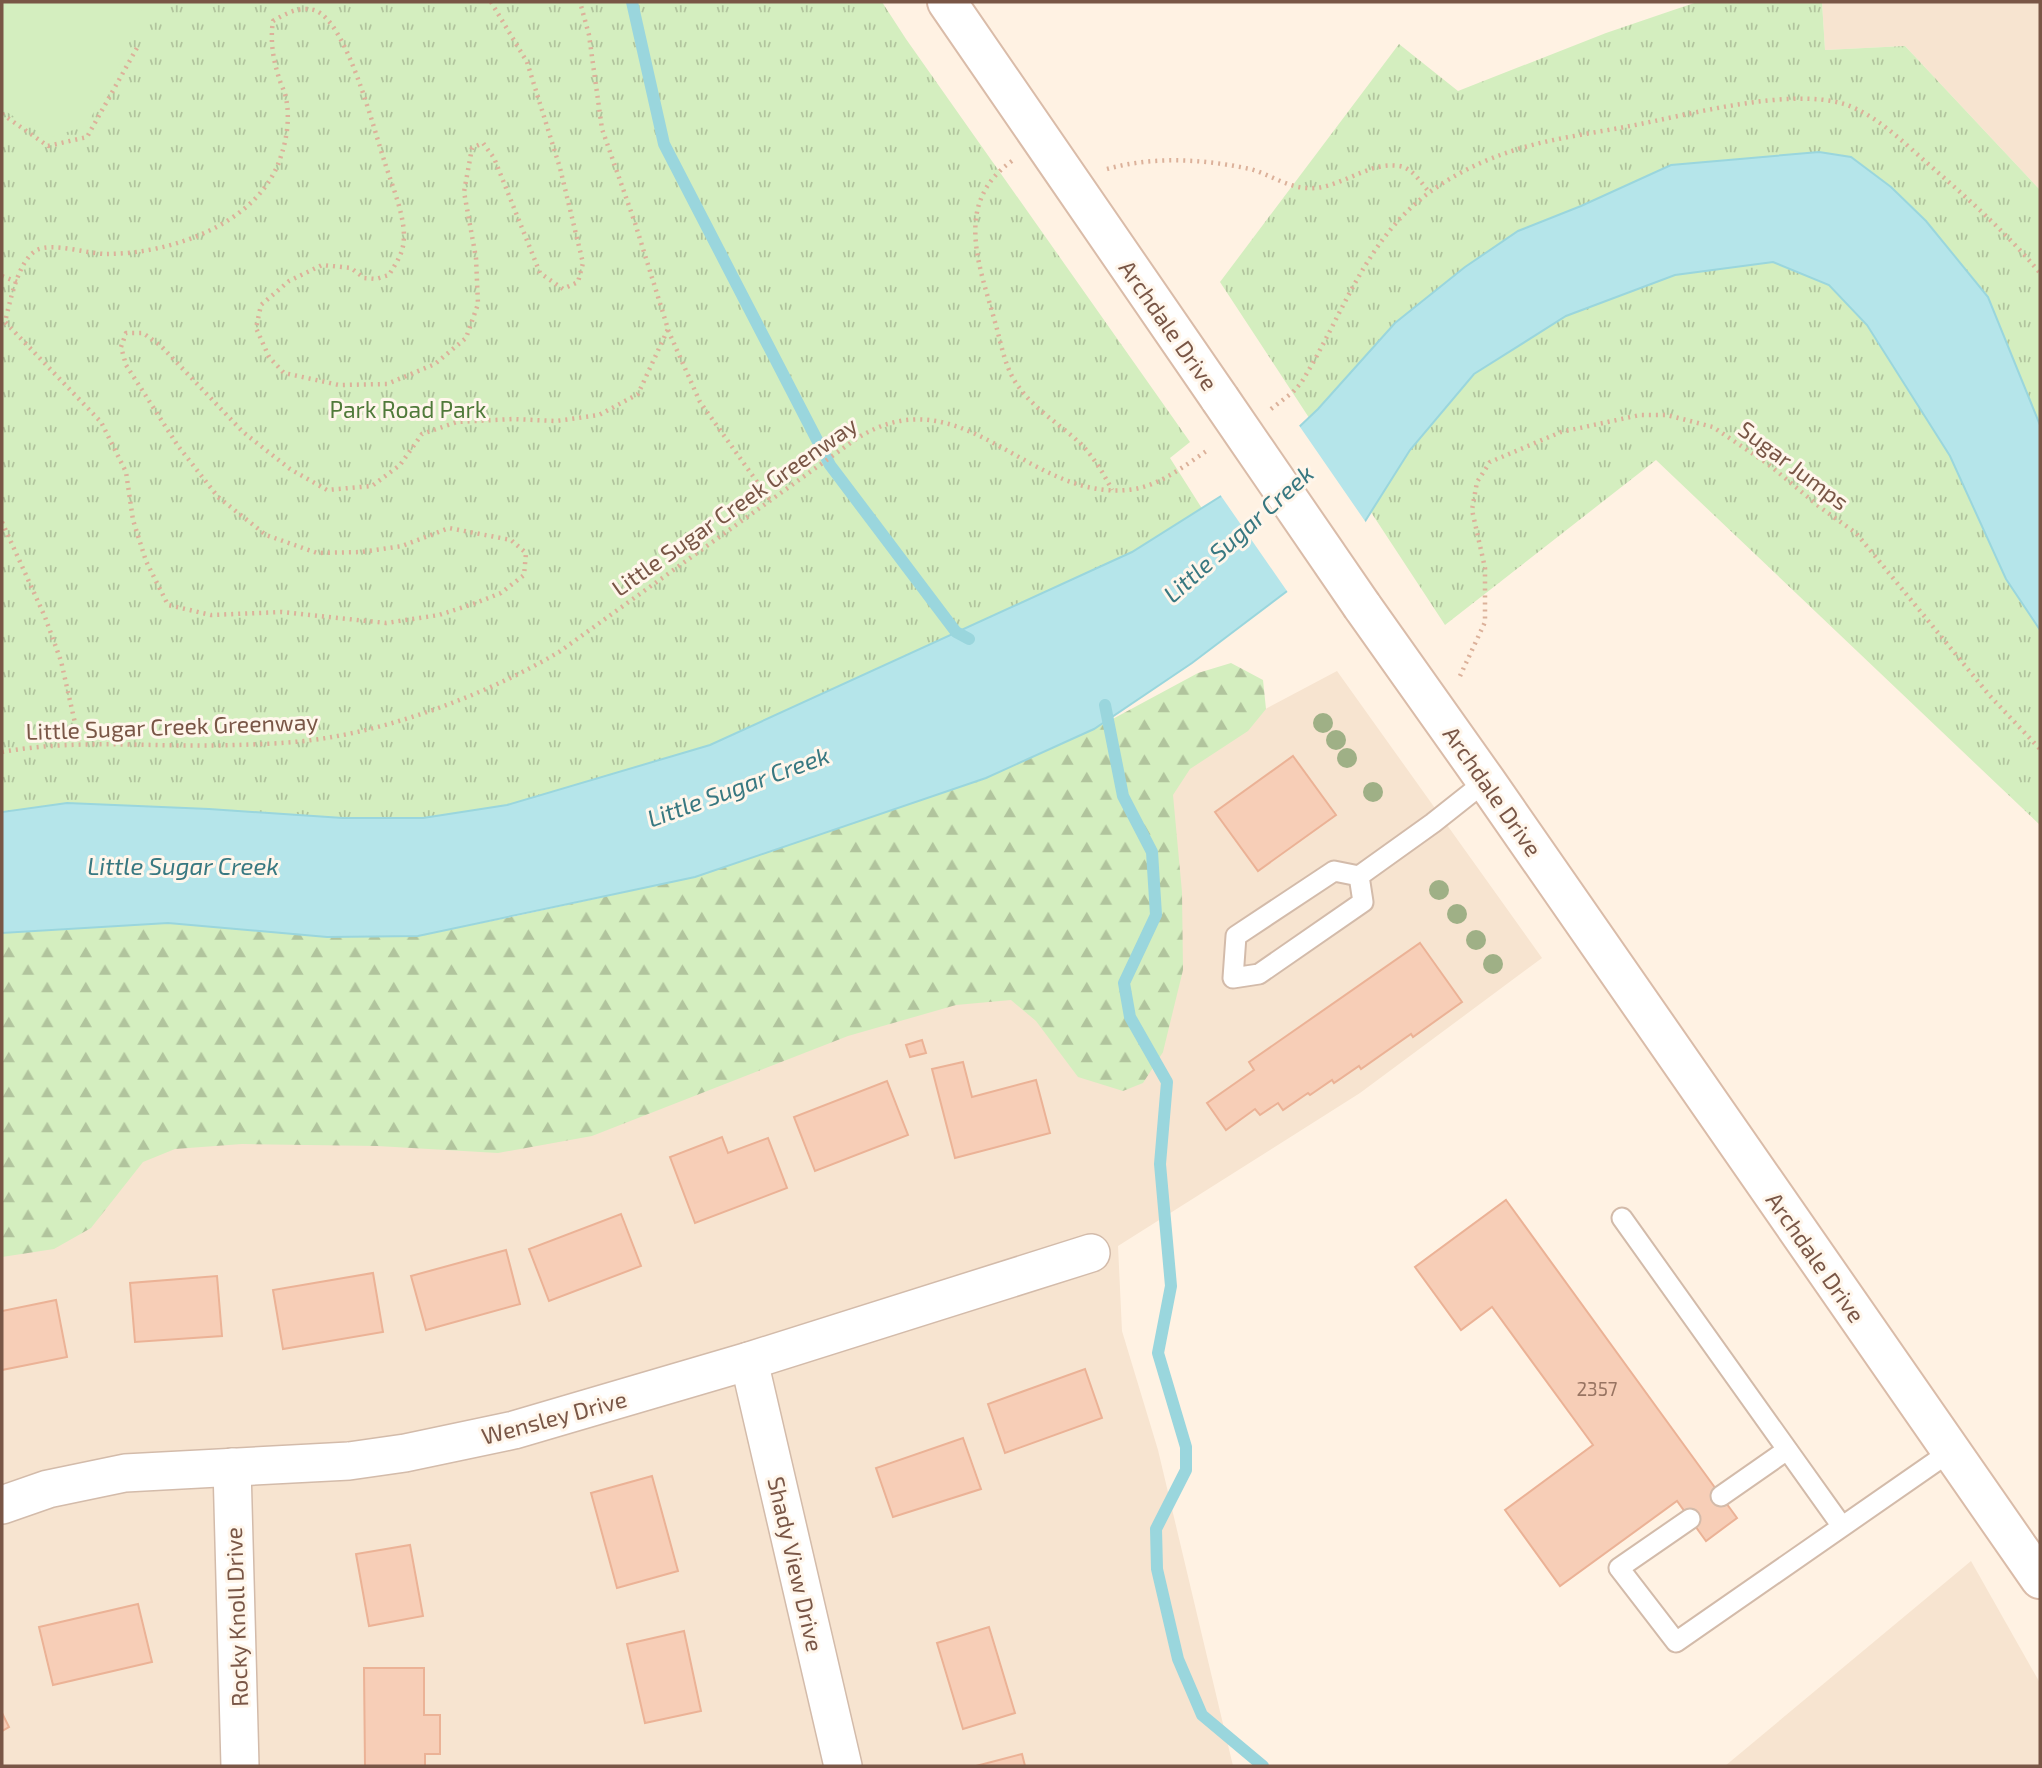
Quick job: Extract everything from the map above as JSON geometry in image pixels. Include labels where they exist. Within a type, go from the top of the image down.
[{"type":"street","name":"Archdale Drive","points":[[947,2],[1362,606],[2040,1579]]},
{"type":"street","name":"Wensley Drive","points":[[2,1505],[48,1489],[125,1473],[349,1461],[405,1453],[514,1430],[749,1361],[1091,1253]]},
{"type":"street","name":"Shady View Drive","points":[[749,1361],[843,1766]]},
{"type":"street","name":"Rocky Knoll Drive","points":[[232,1467],[240,1766]]},
{"type":"lane","points":[[1359,876],[1363,902],[1259,974],[1233,978],[1236,936],[1334,871],[1359,876],[1486,781]]},
{"type":"lane","points":[[1622,1218],[1841,1525]]},
{"type":"lane","points":[[1721,1496],[1787,1450]]},
{"type":"lane","points":[[1690,1519],[1619,1568],[1676,1642],[1951,1451]]},
{"type":"path","points":[[491,2],[527,62],[560,168],[583,264],[578,282],[563,289],[540,273],[499,168],[483,143],[472,148],[464,192],[476,258],[478,304],[466,338],[435,364],[387,384],[339,385],[284,373],[269,357],[256,328],[261,305],[289,281],[322,265],[351,268],[364,278],[376,279],[388,275],[403,246],[401,219],[393,185],[356,72],[330,22],[315,10],[298,10],[273,21],[272,55],[286,97],[288,121],[282,154],[275,173],[255,200],[222,223],[187,240],[154,250],[104,254],[54,248],[38,250],[26,261],[4,323],[101,422],[126,472],[136,530],[146,561],[168,605],[211,615],[282,612],[386,623],[439,615],[501,593],[524,575],[526,553],[511,540],[449,528],[402,546],[362,552],[317,553],[266,535],[218,497],[178,446],[126,365],[121,347],[126,333],[144,333],[161,346],[243,432],[290,469],[327,490],[372,486],[400,465],[422,434],[457,422],[512,419],[556,421],[599,415],[638,394],[668,330]]},
{"type":"path","points":[[580,2],[589,35],[602,130],[635,223],[668,330],[700,402],[770,500]]},
{"type":"path","points":[[2,114],[48,146],[87,137],[138,46]]},
{"type":"path","points":[[1268,411],[1301,383],[1385,236],[1409,209],[1430,193],[1462,173],[1522,148],[1730,107],[1789,99],[1817,99],[1854,108],[1893,134],[1989,219],[2040,272]]},
{"type":"path","points":[[1041,140],[999,171],[984,189],[975,214],[977,253],[1005,359],[1015,383],[1029,400],[1082,446],[1112,490]]},
{"type":"path","points":[[1070,182],[1120,165],[1153,160],[1199,162],[1251,169],[1298,187],[1310,188],[1380,167],[1396,165],[1410,170],[1430,193]]},
{"type":"path","points":[[2,276],[17,282]]},
{"type":"path","name":"Sugar Jumps","points":[[1432,704],[1462,673],[1485,622],[1485,568],[1472,510],[1477,482],[1490,462],[1561,432],[1640,415],[1667,415],[1713,427],[1768,464],[1856,533],[1990,696],[2040,749]]},
{"type":"path","name":"Little Sugar Creek Greenway","points":[[2,752],[80,746],[234,745],[324,739],[377,727],[474,694],[514,677],[559,652],[856,439],[878,426],[900,420],[948,422],[979,434],[1033,465],[1068,481],[1086,487],[1112,490],[1149,485],[1215,446]]},
{"type":"path","points":[[2,522],[45,617],[61,661],[80,746]]},
{"type":"shaded area","points":[[1822,2],[2040,2],[2040,190],[1905,46],[1825,50]]},
{"type":"shaded area","points":[[1337,671],[1542,958],[1360,1093],[1118,1246],[1122,1331],[1158,1450],[1233,1766],[2,1766],[2,1016],[480,972],[1097,798]]},
{"type":"shaded area","points":[[1971,1561],[2040,1683],[2040,1766],[1725,1766]]},
{"type":"green space","name":"Park Road Park","points":[[2,2],[882,2],[1190,442],[1170,458],[1208,518],[710,745],[507,805],[423,818],[343,818],[67,803],[2,812]]},
{"type":"green space","points":[[2,2],[144,2],[126,50],[86,126],[48,138],[2,109]]},
{"type":"green space","points":[[1697,2],[1822,2],[1825,50],[1905,46],[2040,190],[2040,825],[1656,460],[1445,625],[1220,282],[1399,44],[1458,91],[1606,33]]},
{"type":"green space","points":[[1231,663],[1263,680],[1266,709],[1248,731],[1190,769],[1173,795],[1182,892],[1183,970],[1163,1052],[1143,1083],[1123,1091],[1078,1077],[1036,1021],[1011,1000],[956,1005],[848,1036],[592,1136],[498,1153],[377,1146],[242,1144],[175,1149],[143,1162],[91,1228],[54,1249],[2,1257],[2,933],[168,923],[327,937],[418,936],[695,877],[986,778],[1094,729],[1198,673]]},
{"type":"water","name":"Little Sugar Creek","points":[[1819,152],[1851,157],[1891,187],[1926,221],[1988,297],[2040,425],[2040,630],[2006,579],[1950,456],[1867,325],[1829,285],[1773,262],[1675,275],[1566,316],[1474,374],[1410,450],[1352,542],[1192,663],[1094,729],[986,778],[695,877],[418,936],[327,937],[168,923],[2,933],[2,812],[67,803],[343,818],[423,818],[507,805],[710,745],[1132,552],[1237,486],[1318,409],[1395,323],[1465,267],[1518,231],[1671,165]]},
{"type":"pier","points":[[1298,424],[1367,524],[1354,544],[1289,594],[1219,493],[1235,483]]},
{"type":"building","points":[[1293,756],[1336,815],[1258,871],[1215,812]]},
{"type":"building","points":[[1420,943],[1462,1002],[1361,1069],[1359,1066],[1334,1083],[1332,1080],[1283,1110],[1278,1103],[1260,1115],[1255,1109],[1226,1130],[1207,1103],[1254,1070],[1249,1062]]},
{"type":"building","points":[[922,1040],[926,1053],[910,1057],[906,1045]]},
{"type":"building","points":[[963,1062],[972,1097],[1036,1080],[1050,1133],[955,1158],[932,1069]]},
{"type":"building","points":[[887,1081],[908,1135],[815,1171],[794,1117]]},
{"type":"building","points":[[722,1137],[728,1153],[768,1138],[787,1188],[695,1223],[670,1157]]},
{"type":"building","points":[[1506,1200],[1737,1518],[1706,1541],[1677,1501],[1560,1586],[1505,1510],[1593,1445],[1492,1307],[1461,1330],[1415,1267]]},
{"type":"building","points":[[621,1214],[641,1266],[549,1301],[529,1249]]},
{"type":"building","points":[[506,1250],[520,1304],[426,1330],[411,1276]]},
{"type":"building","points":[[373,1273],[383,1332],[283,1349],[273,1290]]},
{"type":"building","points":[[217,1276],[222,1336],[135,1342],[130,1283]]},
{"type":"building","points":[[56,1300],[67,1357],[2,1370],[2,1311]]},
{"type":"building","points":[[1085,1369],[1102,1418],[1005,1453],[988,1404]]},
{"type":"building","points":[[963,1438],[981,1489],[893,1517],[876,1468]]},
{"type":"building","points":[[652,1476],[678,1571],[617,1588],[591,1493]]},
{"type":"building","points":[[410,1545],[423,1616],[369,1626],[356,1554]]},
{"type":"building","points":[[138,1604],[152,1662],[53,1685],[39,1627]]},
{"type":"building","points":[[989,1627],[1015,1713],[963,1729],[937,1643]]},
{"type":"building","points":[[684,1631],[701,1711],[645,1723],[627,1644]]},
{"type":"building","points":[[364,1668],[424,1668],[424,1715],[440,1715],[440,1754],[425,1754],[425,1766],[365,1766]]},
{"type":"building","points":[[2,1713],[9,1727],[2,1731]]},
{"type":"building","points":[[1022,1754],[1025,1766],[976,1766]]},
{"type":"waterway","points":[[632,2],[664,144],[830,465],[956,632],[969,639]]},
{"type":"waterway","points":[[1105,705],[1123,796],[1152,852],[1156,915],[1124,983],[1130,1017],[1167,1082],[1160,1164],[1171,1286],[1158,1353],[1186,1447],[1186,1470],[1156,1529],[1157,1569],[1178,1659],[1202,1715],[1263,1766]]}]
